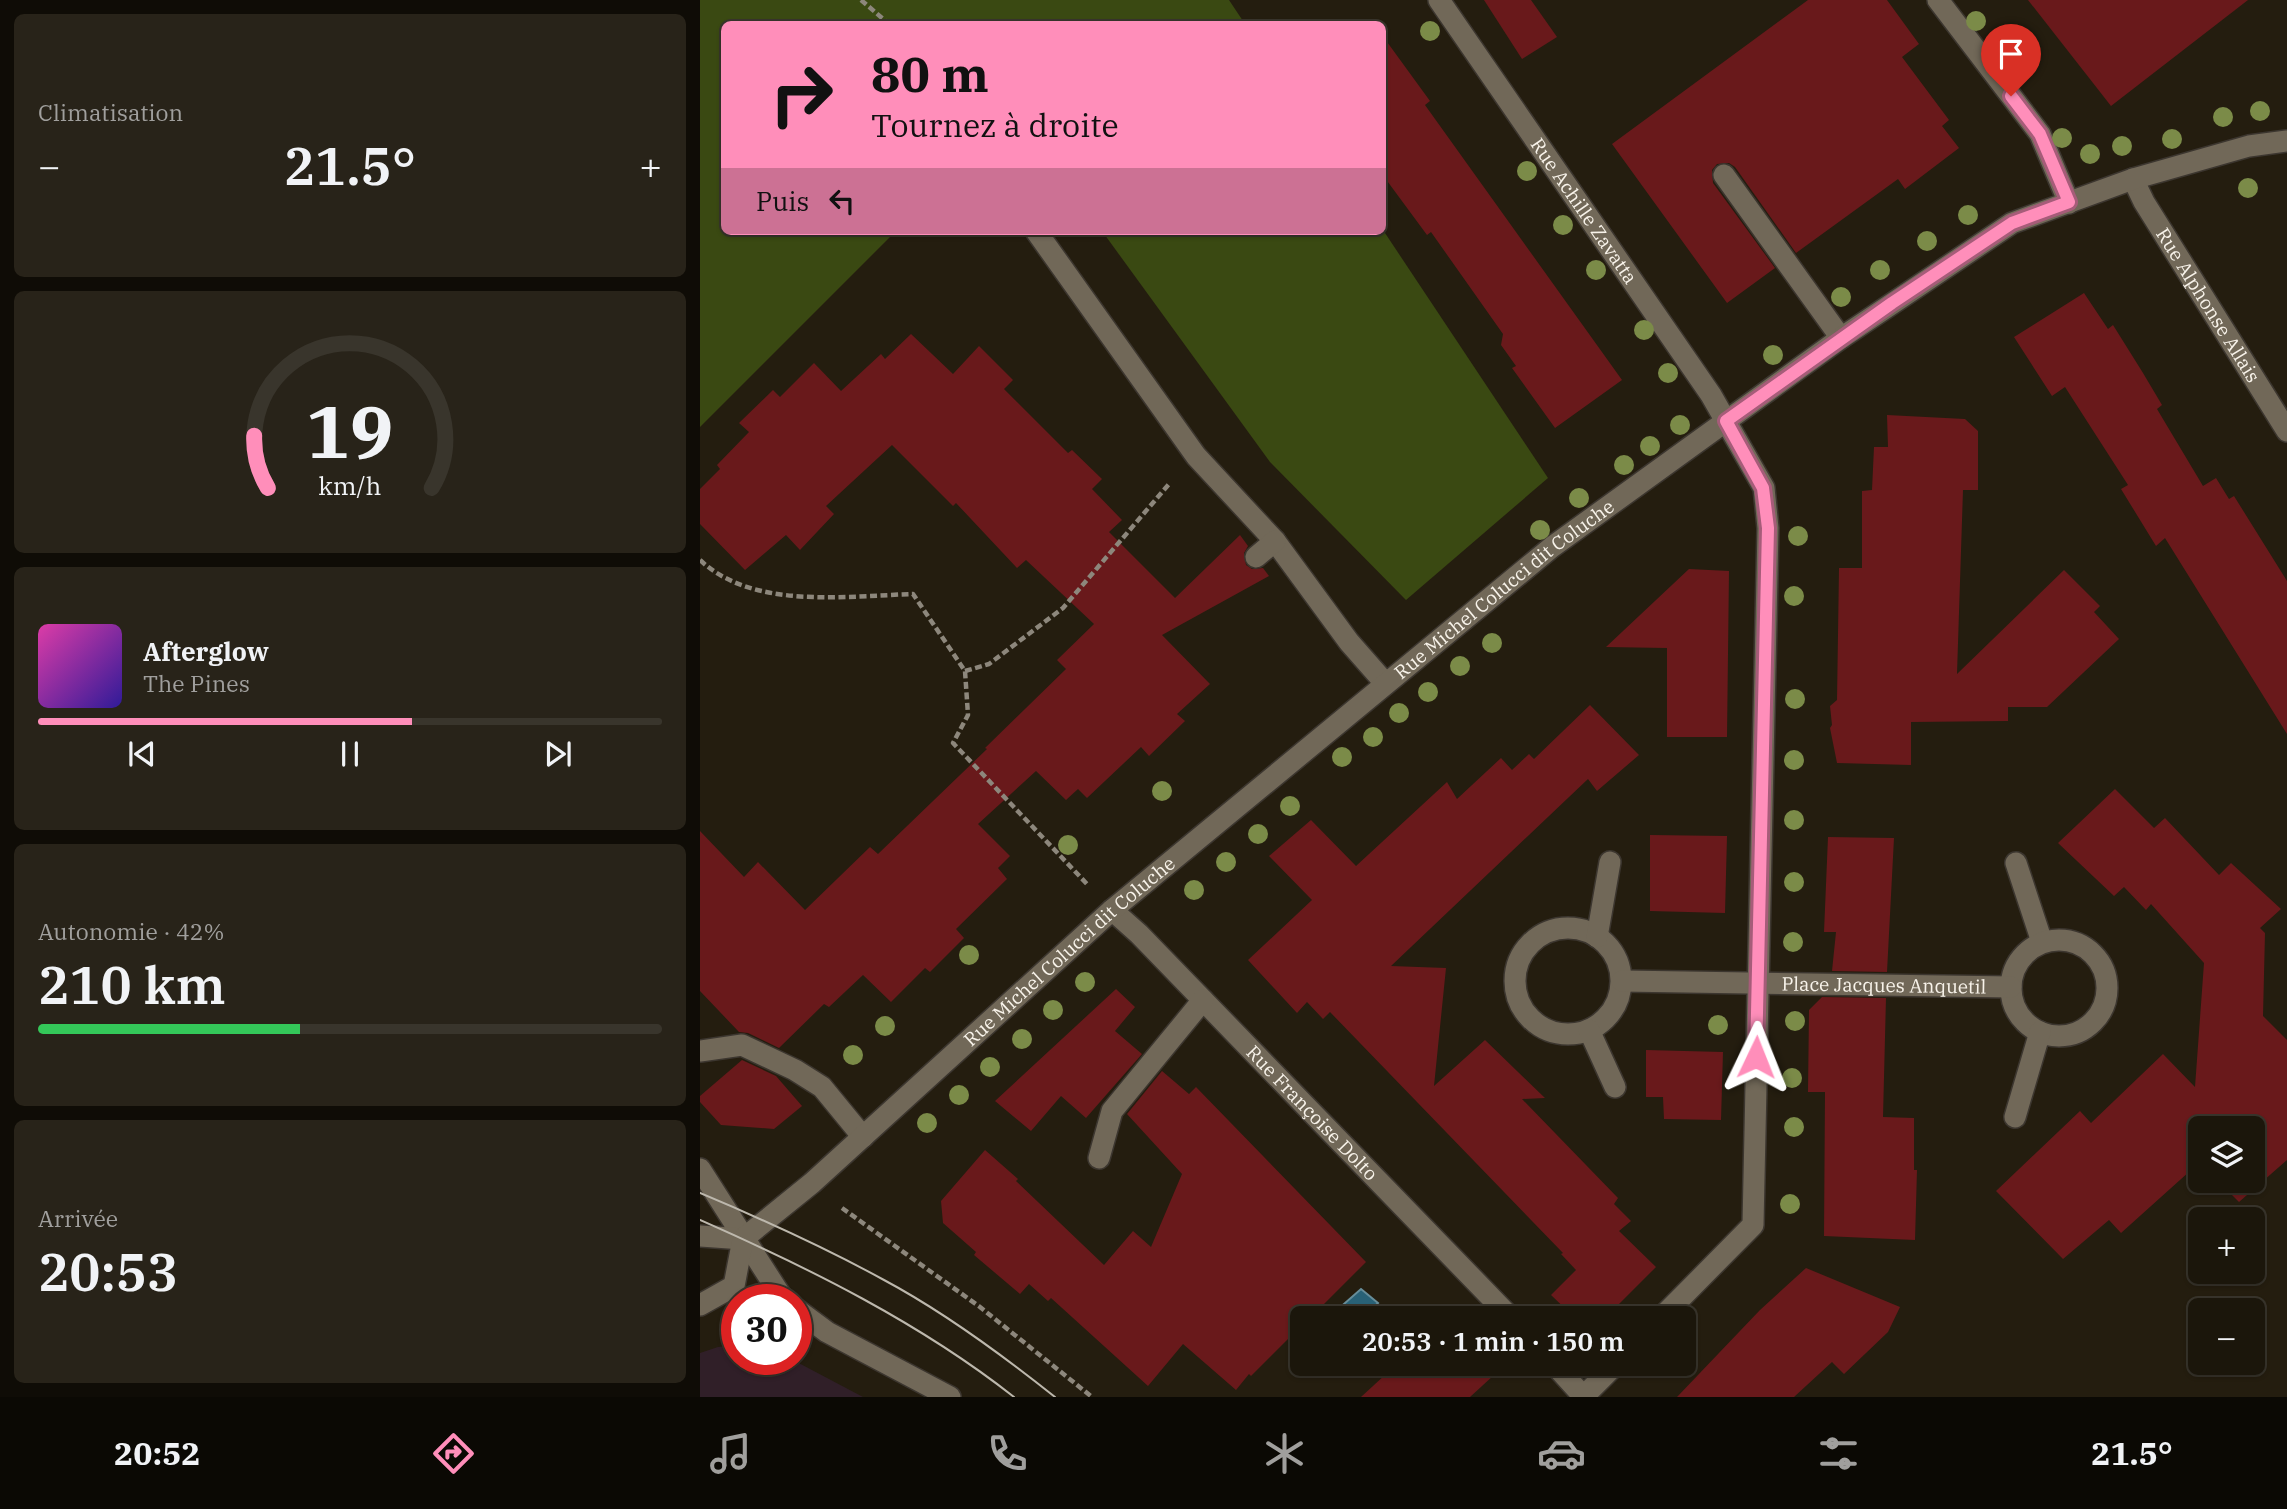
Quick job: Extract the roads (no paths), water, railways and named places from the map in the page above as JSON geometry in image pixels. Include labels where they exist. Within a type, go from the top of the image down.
[{"type":"street","name":"Rue Achille Zavatta","points":[[1439,0],[1697,374],[1726,421]]},
{"type":"street","points":[[1938,0],[2040,134],[2069,202]]},
{"type":"street","name":"Rue Michel Colucci dit Coluche","points":[[743,1239],[812,1183],[1112,910],[1385,684],[1552,547],[1841,338],[2012,223],[2133,179],[2249,146],[2287,141]]},
{"type":"street","points":[[1724,176],[1841,338]]},
{"type":"street","name":"Rue Alphonse Allais","points":[[2133,179],[2144,202],[2287,430]]},
{"type":"street","points":[[1039,235],[1196,456],[1275,541],[1349,642],[1385,684]]},
{"type":"street","points":[[1673,1306],[1753,1225],[1768,528],[1763,488],[1726,421]]},
{"type":"street","points":[[1256,557],[1275,541]]},
{"type":"street","points":[[1597,937],[1611,862]]},
{"type":"street","points":[[2015,1117],[2040,1032],[2058,1036],[2077,1033],[2093,1023],[2104,1007],[2108,989],[2105,970],[2095,954],[2079,943],[2061,939],[2042,942],[2016,863]]},
{"type":"street","name":"Rue Françoise Dolto","points":[[1112,910],[1139,934],[1499,1306]]},
{"type":"street","points":[[1569,927],[1589,931],[1606,943],[1618,961],[1622,981],[1618,1001],[1607,1019],[1589,1030],[1568,1034],[1548,1030],[1530,1019],[1519,1001],[1514,980],[1519,961],[1530,943],[1548,932],[1569,927]]},
{"type":"street","name":"Place Jacques Anquetil","points":[[2040,1032],[2024,1021],[2014,1005],[2011,987],[2015,968],[2026,953],[2042,942]]},
{"type":"street","name":"Place Jacques Anquetil","points":[[1622,981],[2011,987]]},
{"type":"street","points":[[1099,1158],[1112,1111],[1203,1000]]},
{"type":"street","points":[[1589,1030],[1615,1087]]},
{"type":"street","points":[[700,1051],[742,1045],[795,1070],[822,1087],[863,1137]]},
{"type":"street","points":[[700,1169],[773,1284]]},
{"type":"street","points":[[700,1236],[743,1239]]},
{"type":"street","points":[[700,1305],[734,1286],[743,1239]]},
{"type":"street","points":[[812,1320],[827,1332],[950,1397]]},
{"type":"street","points":[[1564,1376],[1583,1397],[1603,1376]]},
{"type":"water","points":[[1361,1289],[1378,1303],[1375,1306],[1342,1306]]},
{"type":"tram line","points":[[700,1193],[816,1245],[906,1292],[972,1334],[1055,1397]]},
{"type":"tram line","points":[[700,1220],[863,1299],[941,1345],[1014,1397]]}]
